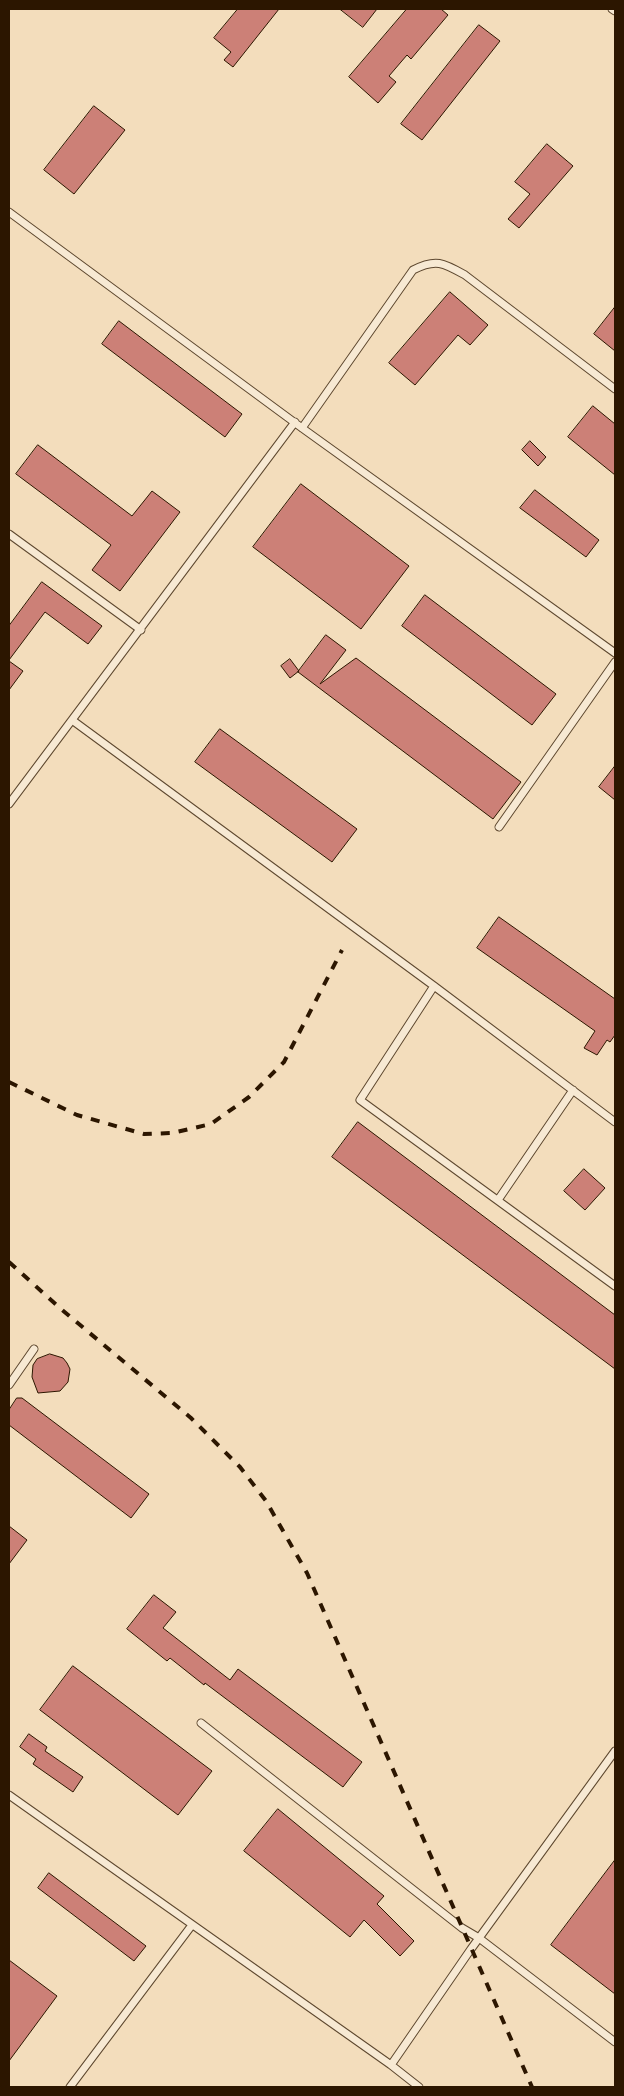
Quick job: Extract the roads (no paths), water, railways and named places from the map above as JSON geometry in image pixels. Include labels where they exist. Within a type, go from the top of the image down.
[{"type":"lane","points":[[612,9],[615,12]]},
{"type":"lane","points":[[9,212],[302,428],[615,653]]},
{"type":"lane","points":[[302,428],[413,270],[425,264],[443,263],[465,275],[615,389]]},
{"type":"lane","points":[[9,804],[295,422]]},
{"type":"lane","points":[[9,534],[140,630]]},
{"type":"lane","points":[[499,827],[615,662]]},
{"type":"lane","points":[[72,720],[434,986],[615,1122]]},
{"type":"lane","points":[[434,986],[360,1100],[615,1286]]},
{"type":"lane","points":[[498,1200],[573,1090]]},
{"type":"lane","points":[[9,1385],[34,1349]]},
{"type":"lane","points":[[201,1722],[455,1922],[479,1938],[615,2042]]},
{"type":"lane","points":[[391,2065],[479,1938],[615,1751]]},
{"type":"lane","points":[[9,1795],[391,2065],[419,2087]]},
{"type":"lane","points":[[70,2087],[192,1925]]},
{"type":"railway","points":[[9,1082],[77,1115],[144,1134],[172,1133],[211,1124],[249,1097],[284,1062],[342,950]]},
{"type":"railway","points":[[9,1262],[61,1309],[191,1418],[240,1467],[266,1501],[307,1573],[532,2087]]}]
